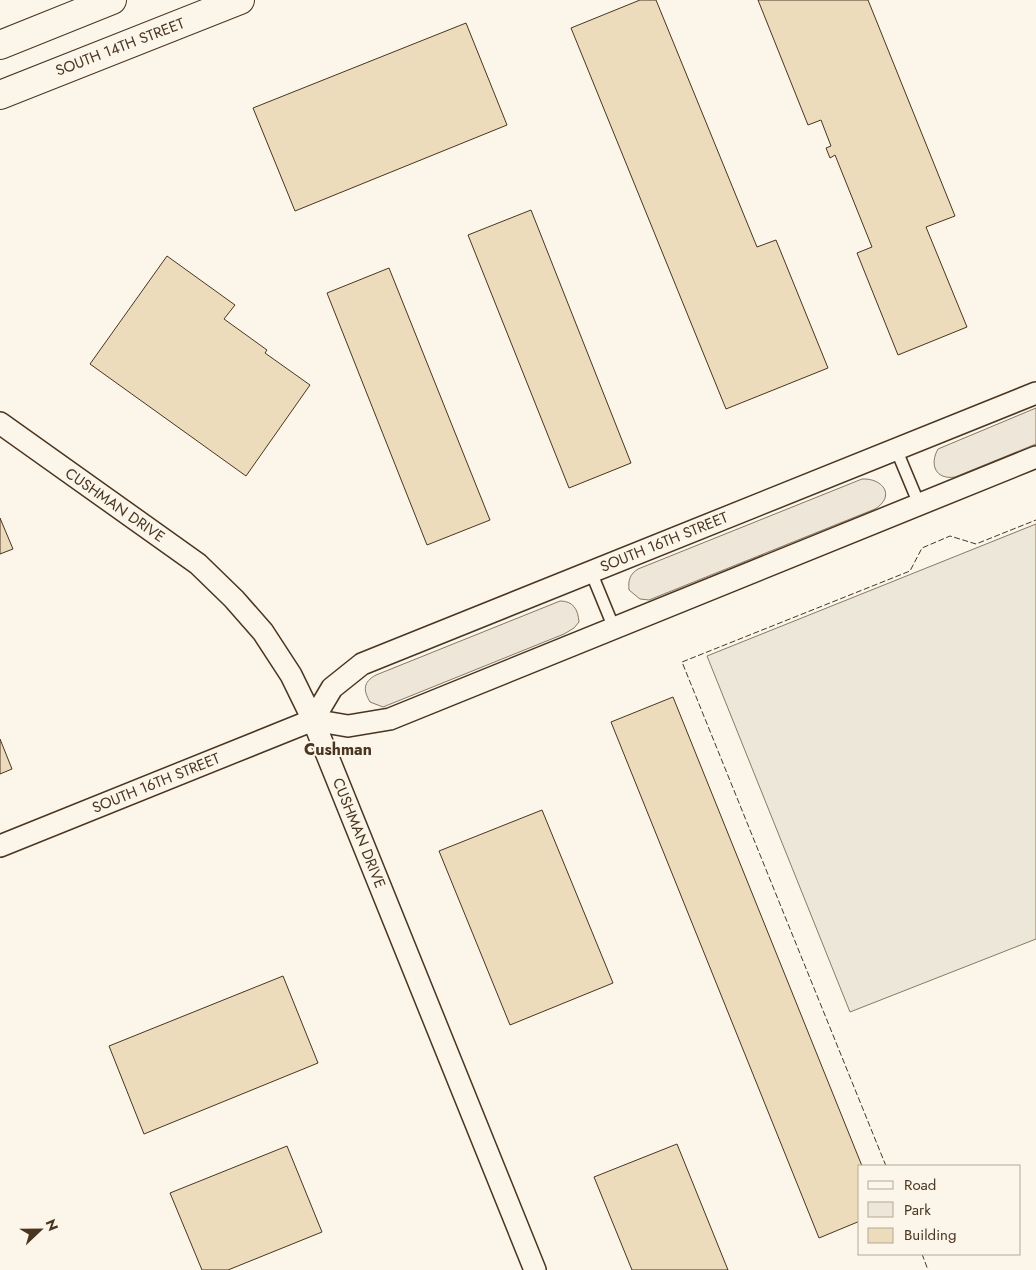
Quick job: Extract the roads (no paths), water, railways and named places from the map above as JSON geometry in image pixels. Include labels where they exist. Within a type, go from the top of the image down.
[{"type":"main road","points":[[0,45],[112,0]]},
{"type":"main road","name":"SOUTH 14TH STREET","points":[[0,95],[240,0]]},
{"type":"street","name":"SOUTH 16TH STREET","points":[[0,846],[313,720],[332,688],[362,664],[1036,393]]},
{"type":"street","name":"CUSHMAN DRIVE","points":[[0,423],[198,564],[234,599],[263,632],[291,675],[313,720],[535,1270]]},
{"type":"street","points":[[313,720],[348,726],[390,719],[1036,457]]},
{"type":"lane","points":[[896,449],[919,504]]},
{"type":"lane","points":[[591,572],[614,628]]},
{"type":"district","name":"Cushman","points":[[338,749]]}]
